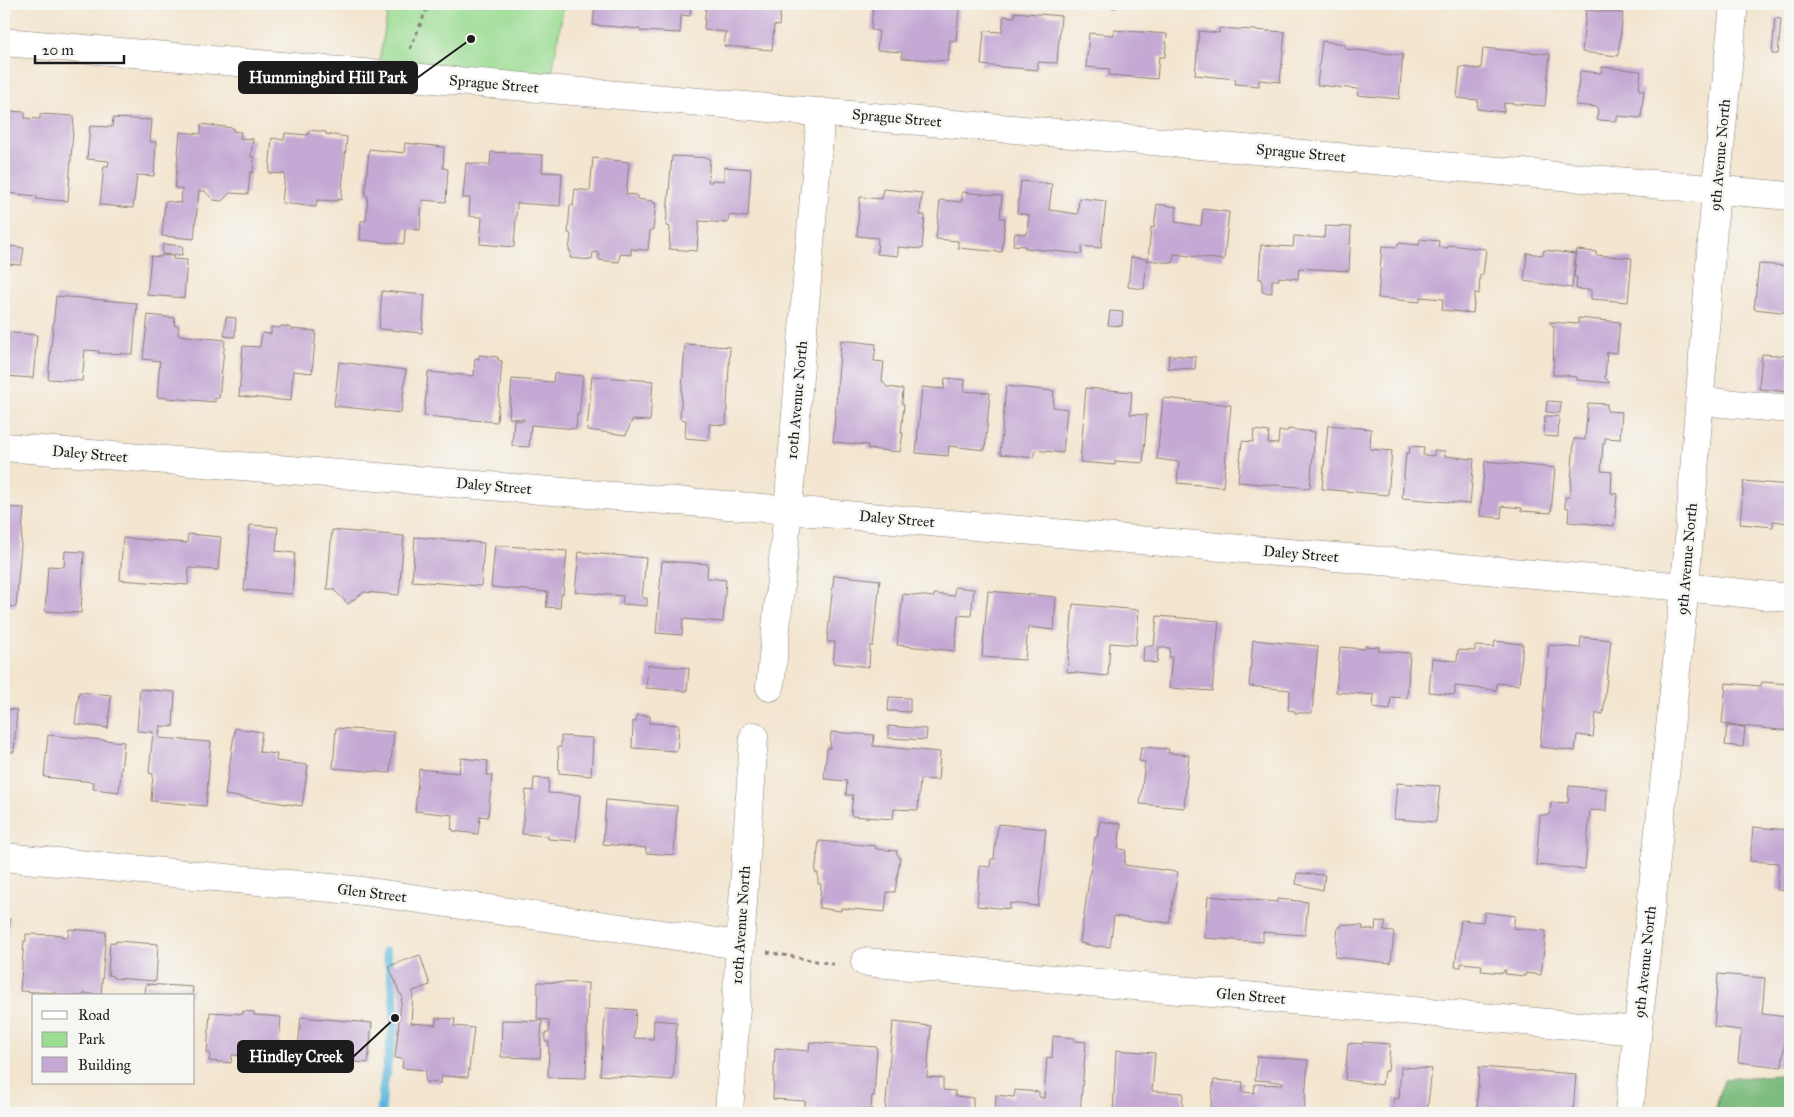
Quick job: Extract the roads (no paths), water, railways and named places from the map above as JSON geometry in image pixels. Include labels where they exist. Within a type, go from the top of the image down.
[{"type":"street","name":"9th Avenue North","points":[[1629,1113],[1685,588],[1716,189],[1734,4]]},
{"type":"street","name":"Sprague Street","points":[[4,42],[1790,196]]},
{"type":"street","name":"10th Avenue North","points":[[770,687],[788,510],[821,112]]},
{"type":"street","points":[[1700,401],[1790,409]]},
{"type":"street","name":"Daley Street","points":[[4,447],[788,510],[1790,598]]},
{"type":"street","name":"10th Avenue North","points":[[729,1113],[754,736]]},
{"type":"street","name":"Glen Street","points":[[4,857],[363,891],[739,945]]},
{"type":"street","name":"Glen Street","points":[[865,962],[1637,1031]]},
{"type":"waterway","points":[[381,1113],[383,1088],[395,1018],[392,982],[386,952]]},
{"type":"place","name":"Hummingbird Hill Park","points":[[471,39]]},
{"type":"place","name":"Hindley Creek","points":[[395,1018]]}]
